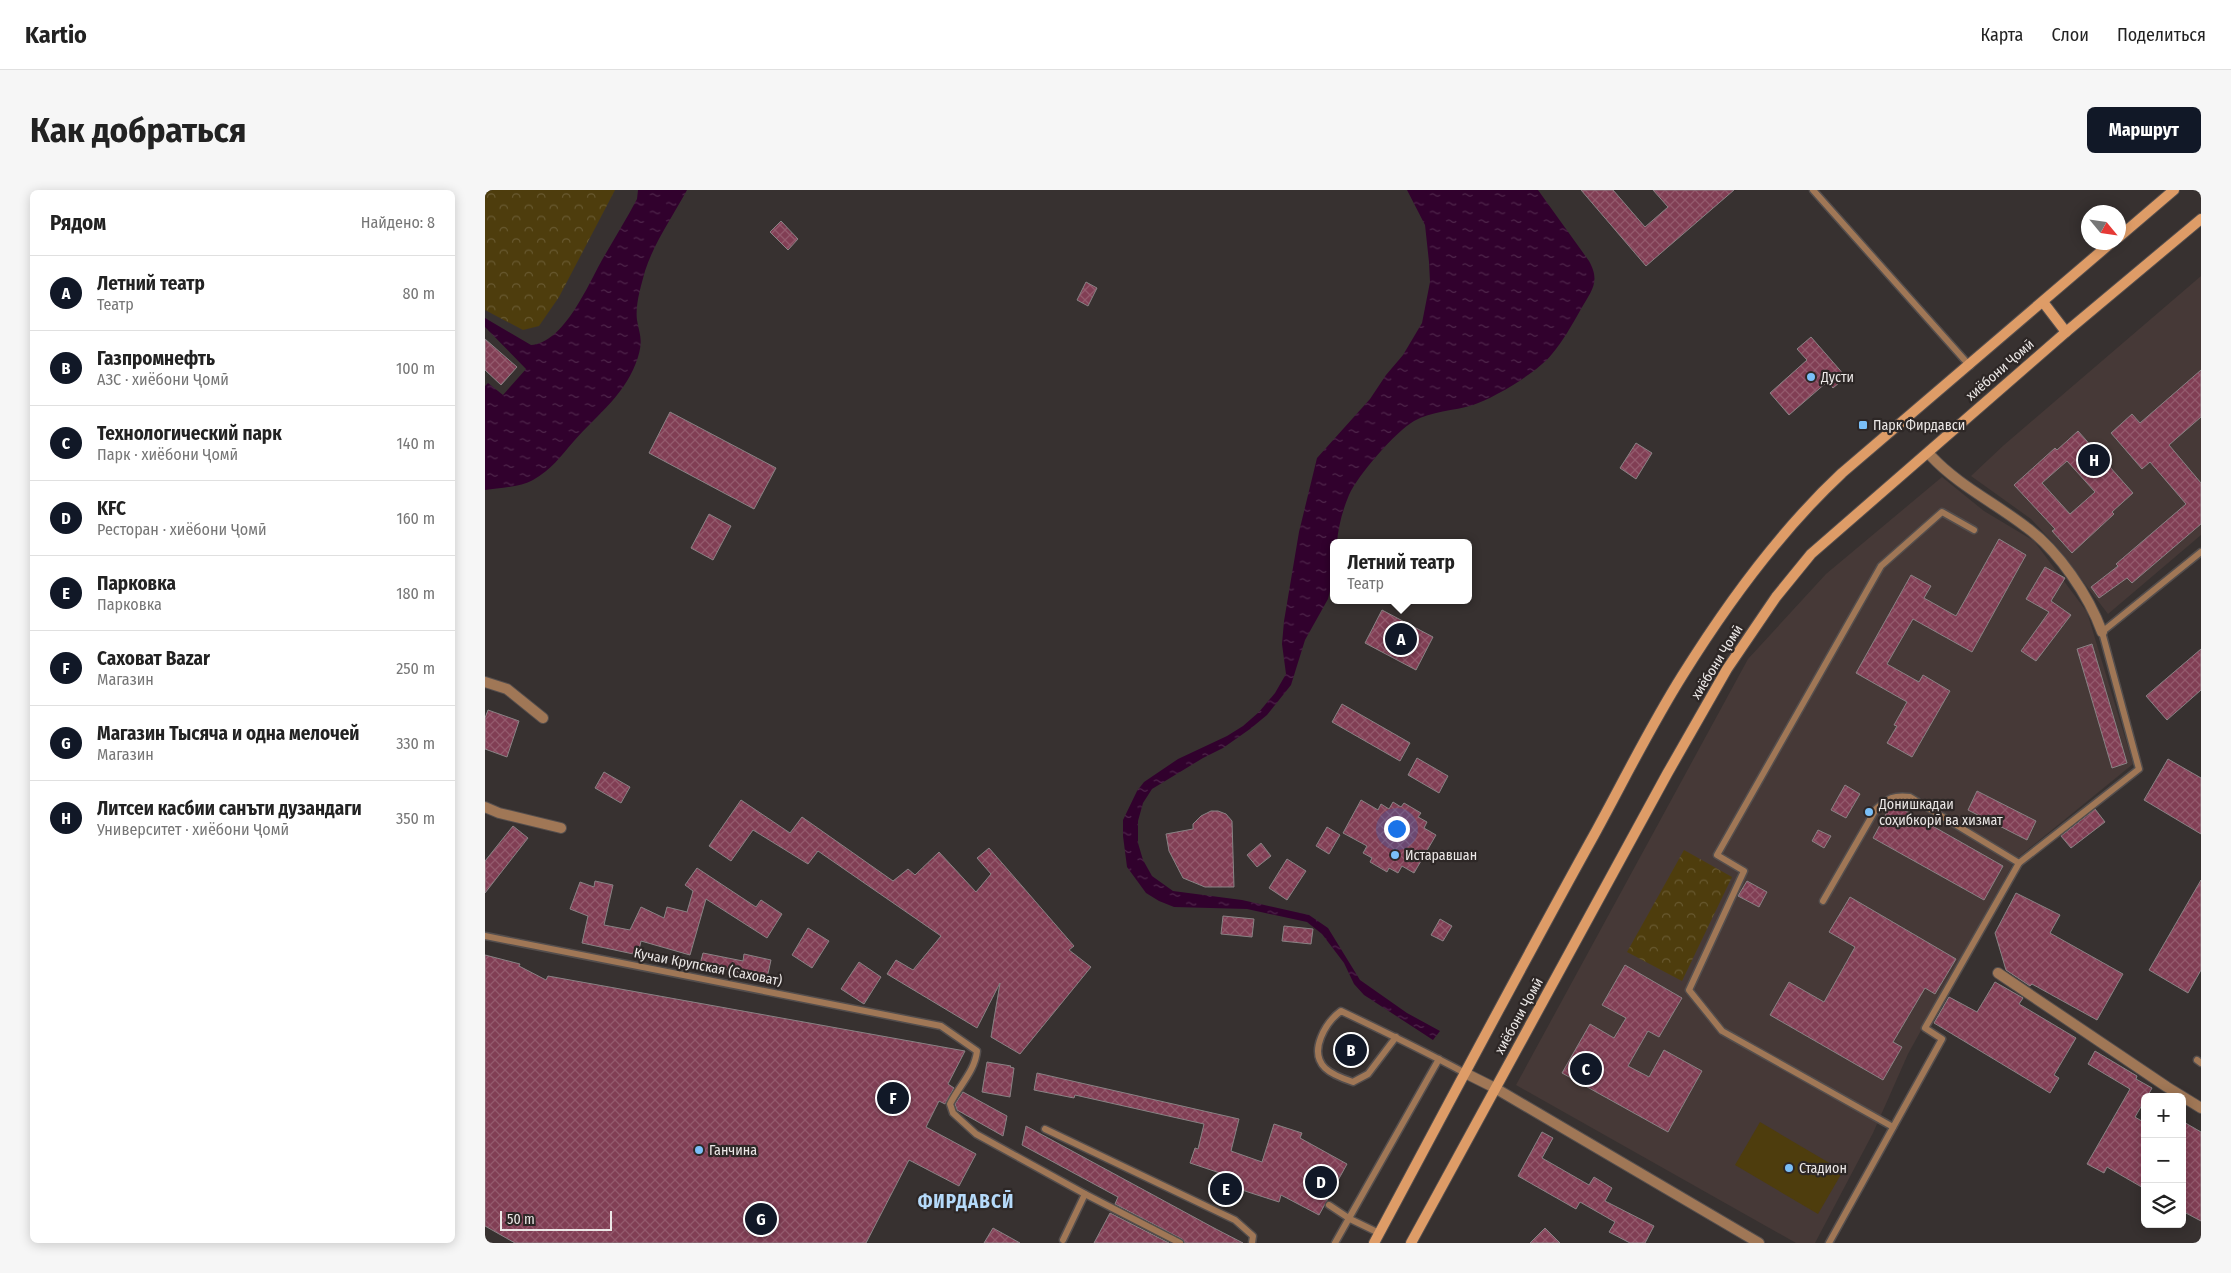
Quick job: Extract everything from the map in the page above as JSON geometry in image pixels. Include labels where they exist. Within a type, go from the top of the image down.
[{"type":"main road","points":[[2126,231],[2174,190]]},
{"type":"main road","name":"хиёбони Ҷомӣ","points":[[1411,1243],[1667,774],[1727,669],[1776,597],[1811,554],[2066,332],[2201,219]]},
{"type":"main road","name":"хиёбони Ҷомӣ","points":[[1374,1243],[1682,676],[1737,594],[1782,534],[1809,504],[1842,473],[1970,366],[2104,250]]},
{"type":"main road","points":[[2043,302],[2066,332]]},
{"type":"street","points":[[1931,456],[1945,471],[2028,528],[2051,550],[2093,608],[2102,632]]},
{"type":"street","points":[[485,682],[507,689],[543,718]]},
{"type":"street","points":[[485,807],[499,813],[561,828]]},
{"type":"street","points":[[1998,973],[2159,1082],[2201,1108]]},
{"type":"street","points":[[1465,1073],[1495,1088],[1759,1243]]},
{"type":"lane","points":[[1813,190],[1970,366]]},
{"type":"lane","points":[[1893,1127],[1722,1031],[1689,990],[1744,871],[1717,855],[1881,566],[1942,512],[1975,530]]},
{"type":"lane","points":[[1829,1243],[1942,1039],[1925,1028],[2019,863],[2139,769],[2102,632],[2201,552]]},
{"type":"lane","points":[[1823,901],[1876,809],[1887,798],[1897,795],[1910,797],[2019,863]]},
{"type":"lane","name":"Кучаи Крупская (Саховат)","points":[[485,936],[941,1026],[977,1051],[976,1062],[957,1090],[951,1104],[953,1113],[976,1134],[1085,1194]]},
{"type":"lane","points":[[1396,1037],[1368,1074],[1353,1082],[1325,1068],[1318,1058],[1319,1043],[1324,1032],[1334,1016],[1341,1011],[1396,1037],[1465,1073]]},
{"type":"lane","points":[[1335,1243],[1439,1059]]},
{"type":"lane","points":[[1045,1128],[1235,1220],[1253,1236],[1252,1243]]},
{"type":"lane","points":[[1063,1240],[1085,1194],[1180,1243]]},
{"type":"lane","points":[[1329,1205],[1349,1219],[1379,1233]]},
{"type":"shaded area","points":[[2201,276],[2201,535],[2108,614],[2055,545],[2031,519],[1971,476],[2004,445]]},
{"type":"shaded area","name":"Донишкадаи соҳибкорӣ ва хизмат","points":[[1942,477],[1984,511],[2034,541],[2087,612],[2133,764],[2015,860],[1908,1054],[1873,1133],[1815,1243],[1796,1243],[1516,1085],[1748,659],[1826,574]]},
{"type":"green space","points":[[485,190],[615,190],[559,297],[539,326],[523,330],[485,310]]},
{"type":"green space","points":[[1684,850],[1732,877],[1682,981],[1627,952]]},
{"type":"green space","name":"Стадион","points":[[1760,1122],[1843,1171],[1818,1214],[1735,1165]]},
{"type":"water","points":[[638,190],[687,190],[659,240],[645,271],[637,308],[637,320],[641,338],[640,346],[638,357],[627,382],[611,402],[545,472],[533,480],[522,484],[485,490],[485,386],[488,383],[503,395],[526,369],[485,327],[485,318],[531,345],[543,342],[554,334],[574,311],[637,199]]},
{"type":"water","points":[[1407,190],[1538,190],[1589,261],[1593,268],[1593,286],[1560,344],[1537,369],[1504,391],[1482,402],[1435,413],[1414,421],[1387,444],[1360,477],[1349,495],[1345,506],[1338,539],[1330,539],[1330,591],[1328,599],[1305,640],[1291,685],[1267,715],[1250,729],[1223,748],[1152,789],[1143,803],[1138,821],[1138,843],[1143,860],[1152,876],[1173,891],[1242,900],[1309,915],[1328,928],[1360,980],[1407,1013],[1440,1031],[1433,1040],[1364,995],[1354,984],[1344,963],[1322,934],[1307,922],[1247,909],[1174,907],[1146,893],[1127,867],[1123,836],[1123,820],[1137,791],[1144,782],[1178,759],[1227,736],[1243,726],[1259,712],[1275,693],[1286,674],[1282,644],[1284,621],[1299,532],[1317,458],[1370,399],[1386,375],[1403,355],[1422,323],[1430,282],[1425,225]]},
{"type":"building","points":[[1581,190],[1613,190],[1645,227],[1668,207],[1653,190],[1734,190],[1646,266]]},
{"type":"building","points":[[781,221],[798,239],[788,250],[770,232]]},
{"type":"building","points":[[1086,282],[1097,288],[1088,306],[1077,300]]},
{"type":"building","points":[[1811,337],[1846,377],[1833,388],[1827,382],[1789,415],[1770,393],[1807,360],[1797,349]]},
{"type":"building","points":[[485,339],[517,367],[501,385],[485,370]]},
{"type":"building","points":[[2201,370],[2201,417],[2169,445],[2201,483],[2201,524],[2132,583],[2127,578],[2099,598],[2091,587],[2118,566],[2116,564],[2186,504],[2150,462],[2142,469],[2111,433],[2132,414],[2140,423]]},
{"type":"building","points":[[670,412],[776,468],[754,509],[649,453]]},
{"type":"building","points":[[2078,431],[2133,493],[2112,512],[2114,514],[2072,553],[2052,531],[2055,529],[2014,485],[2055,448],[2057,450]],"holes":[[[2067,461],[2095,492],[2070,514],[2042,483]]]},
{"type":"building","points":[[1636,443],[1652,453],[1636,479],[1620,468]]},
{"type":"building","points":[[709,514],[731,526],[713,560],[691,548]]},
{"type":"building","points":[[1999,539],[2026,555],[1972,652],[1913,619],[1887,664],[1919,682],[1923,675],[1950,691],[1912,757],[1887,743],[1897,726],[1894,725],[1907,702],[1856,673],[1911,575],[1931,586],[1924,598],[1956,616]]},
{"type":"building","points":[[2045,567],[2065,578],[2051,601],[2071,615],[2036,661],[2021,651],[2049,612],[2026,599]]},
{"type":"building","points":[[1382,610],[1433,637],[1416,670],[1365,643]]},
{"type":"building","points":[[2092,644],[2127,763],[2112,768],[2077,649]]},
{"type":"building","points":[[2201,649],[2201,690],[2167,720],[2146,696]]},
{"type":"building","points":[[1342,704],[1410,743],[1400,761],[1332,722]]},
{"type":"building","points":[[488,710],[519,721],[507,757],[485,749],[485,718]]},
{"type":"building","points":[[1417,758],[1448,776],[1439,793],[1408,775]]},
{"type":"building","points":[[2168,759],[2201,778],[2201,834],[2144,800]]},
{"type":"building","points":[[604,772],[630,787],[621,803],[595,788]]},
{"type":"building","points":[[1845,785],[1860,794],[1846,818],[1831,810]]},
{"type":"building","points":[[1977,791],[2036,821],[2027,840],[1968,810]]},
{"type":"building","points":[[741,800],[790,833],[802,817],[893,881],[908,869],[915,875],[939,852],[976,892],[991,874],[977,858],[989,848],[1074,946],[1069,950],[1091,967],[1020,1054],[991,1037],[1000,983],[977,1028],[887,974],[896,960],[913,970],[941,936],[818,851],[808,864],[753,830],[731,861],[709,846]]},
{"type":"building","points":[[1361,800],[1378,810],[1381,804],[1389,809],[1393,802],[1401,807],[1404,803],[1421,813],[1418,817],[1427,822],[1424,828],[1436,835],[1414,873],[1402,866],[1398,873],[1389,868],[1387,872],[1370,862],[1372,858],[1363,853],[1367,846],[1343,833]]},
{"type":"building","points":[[1892,803],[2003,866],[1984,900],[1873,838]]},
{"type":"building","points":[[2095,809],[2105,822],[2071,848],[2061,836]]},
{"type":"building","points":[[1211,811],[1226,814],[1232,821],[1234,887],[1205,887],[1183,878],[1169,851],[1166,834],[1193,829],[1193,824],[1201,816]]},
{"type":"building","points":[[513,826],[528,838],[485,893],[485,861]]},
{"type":"building","points":[[1327,827],[1340,835],[1329,854],[1316,846]]},
{"type":"building","points":[[1818,830],[1831,836],[1824,848],[1812,841]]},
{"type":"building","points":[[1261,843],[1271,856],[1257,867],[1247,855]]},
{"type":"building","points":[[1287,859],[1306,871],[1287,900],[1269,888]]},
{"type":"building","points":[[697,868],[756,907],[761,900],[782,914],[767,938],[706,899],[690,955],[641,941],[638,955],[582,943],[588,916],[570,909],[580,882],[594,887],[595,881],[613,885],[604,925],[630,930],[641,907],[664,918],[667,907],[687,912],[693,891],[685,885]]},
{"type":"building","points":[[2201,880],[2201,970],[2188,993],[2149,970]]},
{"type":"building","points":[[1747,881],[1767,892],[1759,907],[1738,896]]},
{"type":"building","points":[[2016,893],[2060,915],[2050,933],[2123,974],[2097,1020],[2032,984],[2030,986],[2006,970],[1995,933]]},
{"type":"building","points":[[1850,897],[1956,959],[1935,994],[1925,988],[1893,1042],[1902,1047],[1883,1080],[1770,1015],[1789,982],[1824,1002],[1855,947],[1829,932]]},
{"type":"building","points":[[1223,916],[1254,919],[1252,937],[1221,934]]},
{"type":"building","points":[[1440,919],[1452,926],[1443,941],[1431,935]]},
{"type":"building","points":[[1284,926],[1313,929],[1311,944],[1282,941]]},
{"type":"building","points":[[808,928],[829,941],[812,968],[792,955]]},
{"type":"building","points":[[703,953],[743,961],[744,954],[771,960],[767,978],[700,964]]},
{"type":"building","name":"Ганчина","points":[[485,955],[520,964],[519,966],[546,980],[548,976],[965,1051],[948,1084],[954,1088],[945,1104],[939,1101],[926,1127],[976,1154],[959,1186],[909,1160],[866,1243],[515,1243],[485,1226]]},
{"type":"building","points":[[859,962],[881,977],[864,1004],[841,989]]},
{"type":"building","points":[[1625,965],[1682,998],[1659,1037],[1648,1031],[1628,1066],[1649,1077],[1664,1050],[1702,1071],[1668,1132],[1562,1073],[1590,1024],[1614,1038],[1626,1018],[1602,1005]]},
{"type":"building","points":[[1995,982],[2023,998],[2019,1004],[2076,1038],[2054,1075],[2059,1078],[2050,1093],[1934,1023],[1949,997],[1977,1012]]},
{"type":"building","points":[[2095,1051],[2137,1076],[2136,1079],[2152,1088],[2149,1093],[2141,1093],[2141,1107],[2135,1117],[2141,1121],[2141,1187],[2107,1167],[2104,1173],[2087,1164],[2130,1089],[2088,1064]]},
{"type":"building","points":[[987,1062],[1014,1068],[1010,1097],[982,1092]]},
{"type":"building","points":[[1037,1073],[1239,1119],[1231,1151],[1262,1162],[1274,1124],[1302,1133],[1300,1138],[1347,1164],[1319,1215],[1281,1195],[1279,1202],[1217,1182],[1220,1173],[1190,1163],[1195,1148],[1198,1149],[1204,1124],[1075,1095],[1074,1098],[1034,1090]]},
{"type":"building","points":[[963,1092],[1007,1116],[1003,1136],[957,1110],[955,1104]]},
{"type":"building","points":[[2186,1123],[2201,1132],[2201,1221],[2186,1213]]},
{"type":"building","points":[[1026,1126],[1243,1243],[1185,1243],[1182,1239],[1115,1204],[1118,1197],[1022,1145]]},
{"type":"building","points":[[1542,1132],[1553,1138],[1542,1158],[1589,1185],[1594,1177],[1612,1188],[1605,1201],[1654,1226],[1645,1243],[1630,1243],[1609,1232],[1615,1222],[1580,1202],[1576,1209],[1518,1176]]},
{"type":"building","points":[[1110,1213],[1169,1243],[1094,1243]]},
{"type":"building","points":[[993,1228],[1020,1243],[984,1243]]},
{"type":"building","points":[[1545,1228],[1560,1243],[1530,1243]]},
{"type":"place","name":"Дусти","points":[[1811,377]]},
{"type":"place","name":"Парк Фирдавси","points":[[1863,425]]},
{"type":"place","name":"Литсеи касбии санъти дузандаги","points":[[2094,460]]},
{"type":"place","name":"Летний театр","points":[[1401,639]]},
{"type":"place","name":"Донишкадаи соҳибкорӣ ва хизмат","points":[[1869,812]]},
{"type":"place","name":"Истаравшан","points":[[1395,855]]},
{"type":"place","name":"Газпромнефть","points":[[1351,1050]]},
{"type":"place","name":"Технологический парк","points":[[1586,1069]]},
{"type":"place","name":"Саховат Bazar","points":[[893,1098]]},
{"type":"place","name":"Ганчина","points":[[699,1150]]},
{"type":"place","name":"Стадион","points":[[1789,1168]]},
{"type":"place","name":"KFC","points":[[1321,1182]]},
{"type":"place","name":"Парковка","points":[[1226,1189]]},
{"type":"place","name":"Магазин Тысяча и одна мелочей","points":[[761,1219]]},
{"type":"district","name":"ФИРДАВСӢ","points":[[966,1201]]}]
